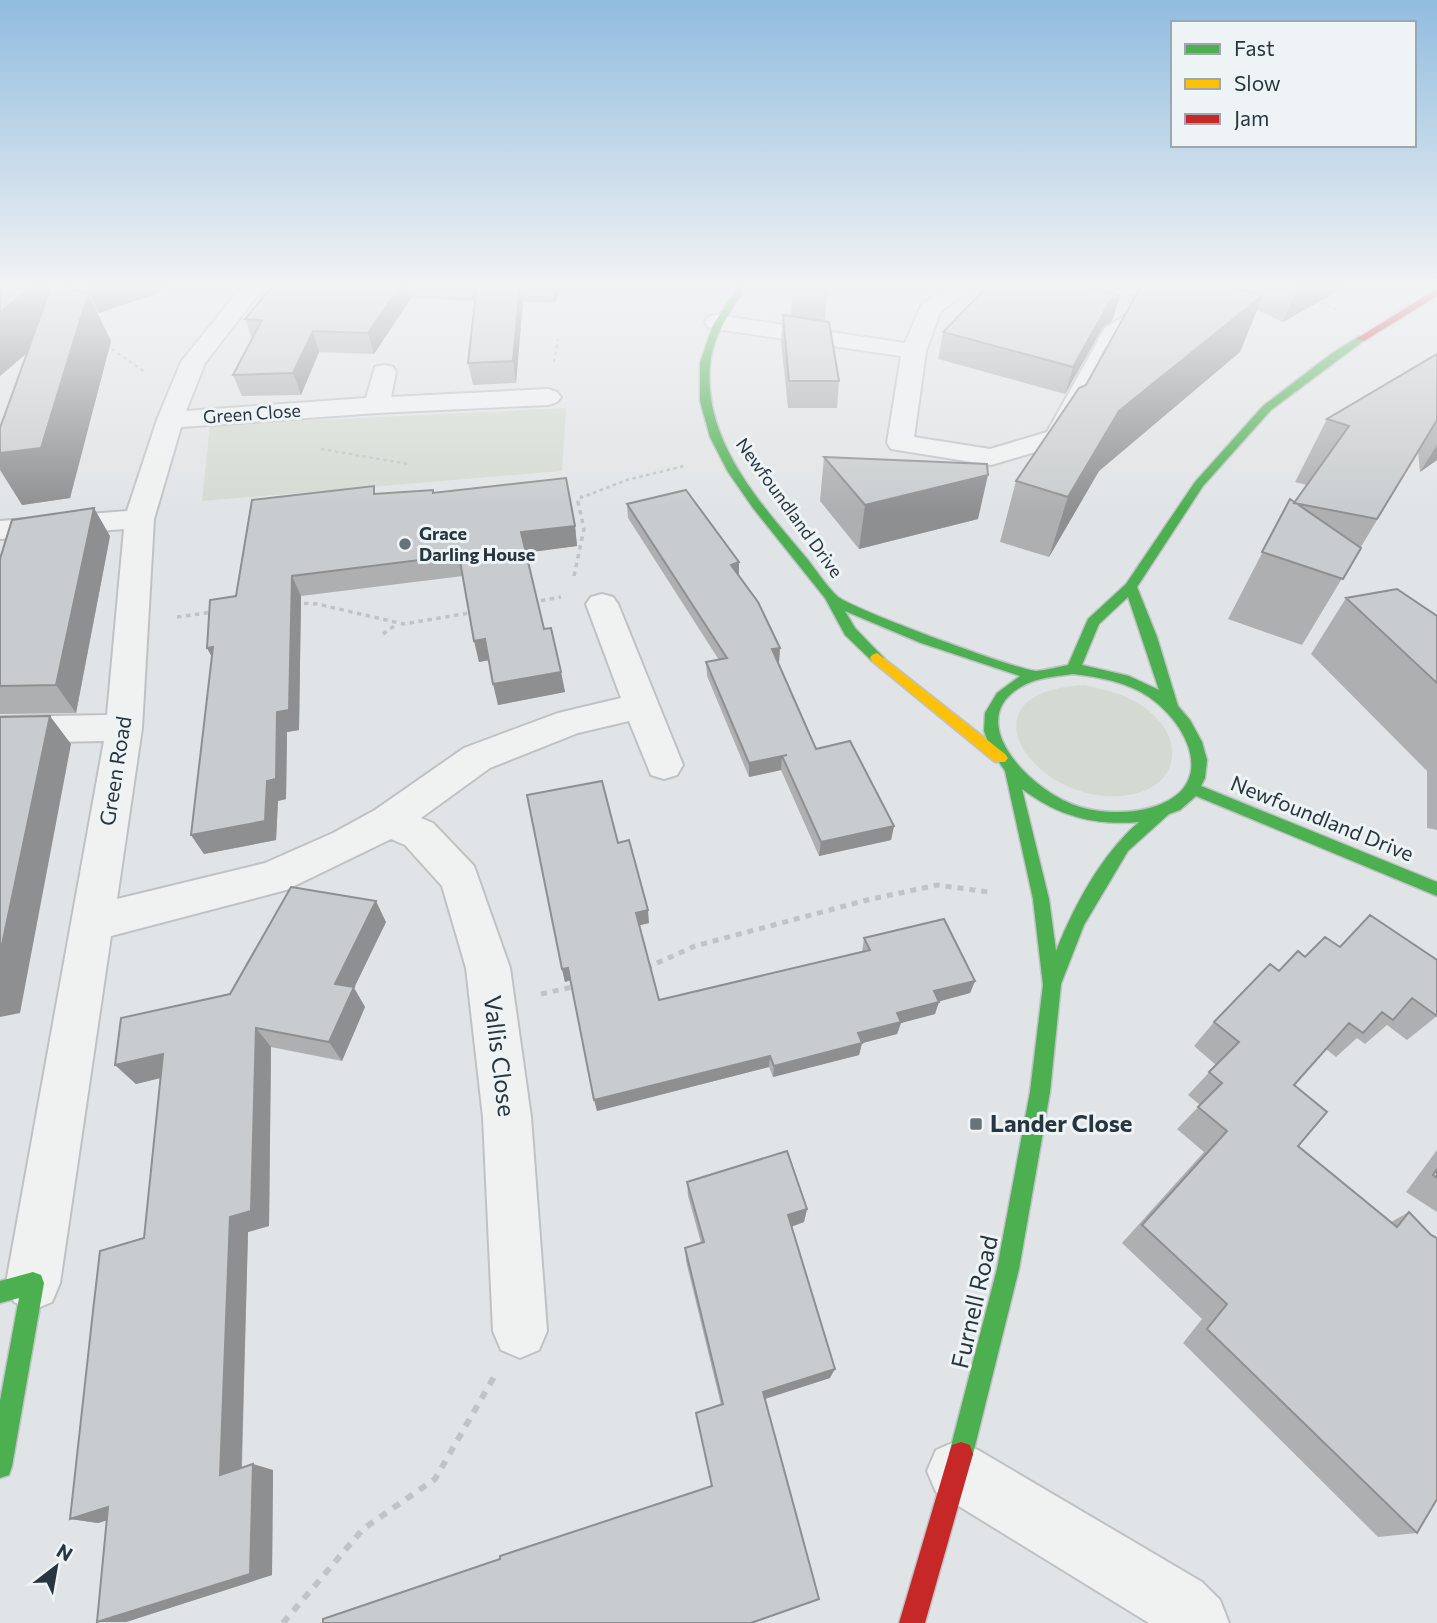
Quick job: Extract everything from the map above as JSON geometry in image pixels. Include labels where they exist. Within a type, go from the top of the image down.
[{"type":"street","name":"Green Road","points":[[17,1288],[92,923],[124,728],[139,519],[170,420],[195,360]]},
{"type":"street","name":"Newfoundland Drive","points":[[706,360],[703,395],[709,425],[727,458],[798,559],[832,600],[849,630],[884,663],[1000,758],[1011,773],[1031,790],[1055,804],[1083,813],[1111,818],[1138,817],[1163,810],[1179,800],[1191,788],[1199,769],[1198,748],[1184,720],[1171,707],[1157,696],[1123,678],[1073,669],[1032,675],[1002,694],[994,708],[991,732],[1000,758]]},
{"type":"street","points":[[913,360],[900,443],[991,457],[1057,437],[1099,360]]},
{"type":"street","points":[[1073,669],[1093,622],[1131,587],[1199,484],[1267,408],[1329,360]]},
{"type":"street","points":[[377,405],[384,372]]},
{"type":"street","name":"Green Close","points":[[170,420],[377,405],[548,397]]},
{"type":"street","points":[[0,530],[139,519]]},
{"type":"street","points":[[1131,587],[1150,637],[1171,707]]},
{"type":"street","points":[[590,599],[641,706],[664,765]]},
{"type":"street","name":"Newfoundland Drive","points":[[832,600],[926,640],[1032,675]]},
{"type":"street","points":[[92,923],[272,878],[347,844],[389,821],[477,758],[571,722],[641,706]]},
{"type":"street","points":[[0,730],[124,728]]},
{"type":"street","name":"Furnell Road","points":[[912,1623],[957,1471],[1008,1269],[1040,1092],[1052,985],[1041,899],[1011,773]]},
{"type":"street","name":"Newfoundland Drive","points":[[1191,788],[1437,889]]},
{"type":"street","name":"Furnell Road","points":[[1052,985],[1076,923],[1122,846],[1163,810]]},
{"type":"street","name":"Vallis Close","points":[[389,821],[419,834],[460,878],[488,968],[507,1117],[520,1331]]},
{"type":"street","points":[[0,1466],[17,1288]]},
{"type":"street","points":[[957,1471],[1179,1605],[1197,1623]]},
{"type":"path","points":[[128,360],[151,376],[187,376]]},
{"type":"path","points":[[318,449],[408,464]]},
{"type":"path","points":[[529,603],[590,599],[573,570],[584,529],[578,502],[580,497],[659,471],[727,458]]},
{"type":"path","points":[[292,603],[306,601],[355,616],[398,624],[477,611]]},
{"type":"path","points":[[132,622],[226,611]]},
{"type":"path","points":[[383,634],[398,624]]},
{"type":"path","points":[[640,970],[695,946],[867,900],[937,886],[1041,899]]},
{"type":"path","points":[[492,1004],[580,985]]},
{"type":"path","points":[[283,1623],[363,1530],[435,1479],[520,1331]]},
{"type":"shaded area","points":[[566,408],[562,471],[202,501],[210,425]]},
{"type":"shaded area","points":[[1084,685],[1133,700],[1160,722],[1172,748],[1167,772],[1158,783],[1129,795],[1096,795],[1065,785],[1040,769],[1023,748],[1016,727],[1023,707],[1044,692]]},
{"type":"building","points":[[25,360],[68,360],[41,448],[0,453],[0,428]]},
{"type":"building","points":[[241,360],[299,360],[293,373],[233,375]]},
{"type":"building","points":[[468,360],[513,360],[513,361],[468,363]]},
{"type":"building","points":[[787,360],[835,360],[839,381],[789,381]]},
{"type":"building","points":[[1046,360],[1077,360],[1073,367]]},
{"type":"building","points":[[1100,360],[1183,360],[1119,411],[1068,497],[1016,481],[1079,388],[1086,385]]},
{"type":"building","points":[[1427,360],[1437,360],[1437,420],[1377,519],[1294,503],[1349,426],[1327,419]]},
{"type":"building","points":[[824,457],[987,464],[988,475],[865,505]]},
{"type":"building","points":[[566,478],[575,526],[521,532],[544,629],[551,628],[561,672],[493,684],[485,639],[474,641],[459,555],[292,576],[289,710],[277,712],[276,779],[267,781],[265,821],[191,835],[213,647],[207,648],[210,600],[236,596],[252,500],[374,486],[374,494],[433,490],[433,493]]},
{"type":"building","points":[[686,490],[739,562],[731,565],[758,602],[780,648],[772,649],[816,749],[850,741],[894,826],[821,842],[782,756],[749,763],[706,662],[727,658],[627,504]]},
{"type":"building","points":[[1290,499],[1361,548],[1343,579],[1262,552]]},
{"type":"building","points":[[94,508],[56,685],[0,686],[0,559],[12,520]]},
{"type":"building","points":[[1397,589],[1437,616],[1437,683],[1346,598]]},
{"type":"building","points":[[50,716],[0,954],[0,717]]},
{"type":"building","points":[[602,781],[618,843],[629,840],[648,910],[636,913],[659,1000],[870,950],[864,938],[944,919],[975,981],[934,991],[939,1002],[897,1013],[901,1022],[858,1033],[862,1043],[774,1066],[770,1056],[594,1100],[568,968],[562,969],[527,795]]},
{"type":"building","points":[[291,887],[376,901],[335,984],[354,987],[329,1042],[256,1028],[251,1211],[230,1217],[220,1475],[253,1464],[250,1574],[97,1622],[108,1507],[70,1519],[93,1311],[100,1251],[144,1238],[163,1054],[115,1065],[121,1018],[230,994]]},
{"type":"building","points":[[1370,915],[1437,960],[1437,1016],[1412,998],[1393,1020],[1382,1012],[1363,1033],[1349,1023],[1294,1085],[1327,1112],[1298,1146],[1397,1227],[1409,1212],[1437,1238],[1437,1499],[1417,1533],[1207,1329],[1227,1304],[1142,1225],[1227,1131],[1198,1107],[1222,1083],[1209,1072],[1239,1042],[1214,1022],[1270,964],[1279,971],[1298,951],[1305,957],[1325,937],[1340,947]]},
{"type":"building","points":[[787,1151],[807,1209],[788,1215],[835,1369],[763,1392],[819,1599],[751,1623],[323,1623],[323,1619],[500,1559],[500,1556],[712,1486],[696,1413],[723,1404],[685,1248],[704,1242],[687,1182]]},
{"type":"traffic: fast","points":[[706,360],[705,401],[716,437],[734,472],[830,596],[850,631],[877,658]]},
{"type":"traffic: fast","points":[[1073,669],[1093,622],[1131,587],[1199,484],[1267,408],[1329,360]]},
{"type":"traffic: fast","points":[[1131,587],[1150,637],[1171,707]]},
{"type":"traffic: fast","points":[[832,600],[926,640],[1032,675]]},
{"type":"traffic: fast","points":[[1073,669],[1134,683],[1171,707],[1195,742],[1199,760],[1198,778],[1190,793],[1174,806],[1150,814],[1128,817],[1093,816],[1071,810],[1043,796],[1010,767],[998,750],[992,731],[992,713],[1002,696],[1027,678],[1073,669]]},
{"type":"traffic: fast","points":[[961,1454],[1008,1269],[1040,1092],[1052,985],[1041,899],[1011,773]]},
{"type":"traffic: fast","points":[[1191,788],[1437,889]]},
{"type":"traffic: fast","points":[[1054,980],[1076,923],[1122,846],[1163,810]]},
{"type":"traffic: fast","points":[[0,1292],[33,1283],[0,1466]]},
{"type":"traffic: slow","points":[[877,658],[1000,758]]},
{"type":"traffic: jam","points":[[912,1623],[961,1454]]},
{"type":"place","name":"Grace Darling House","points":[[405,544]]},
{"type":"place","name":"Lander Close","points":[[976,1124]]}]
